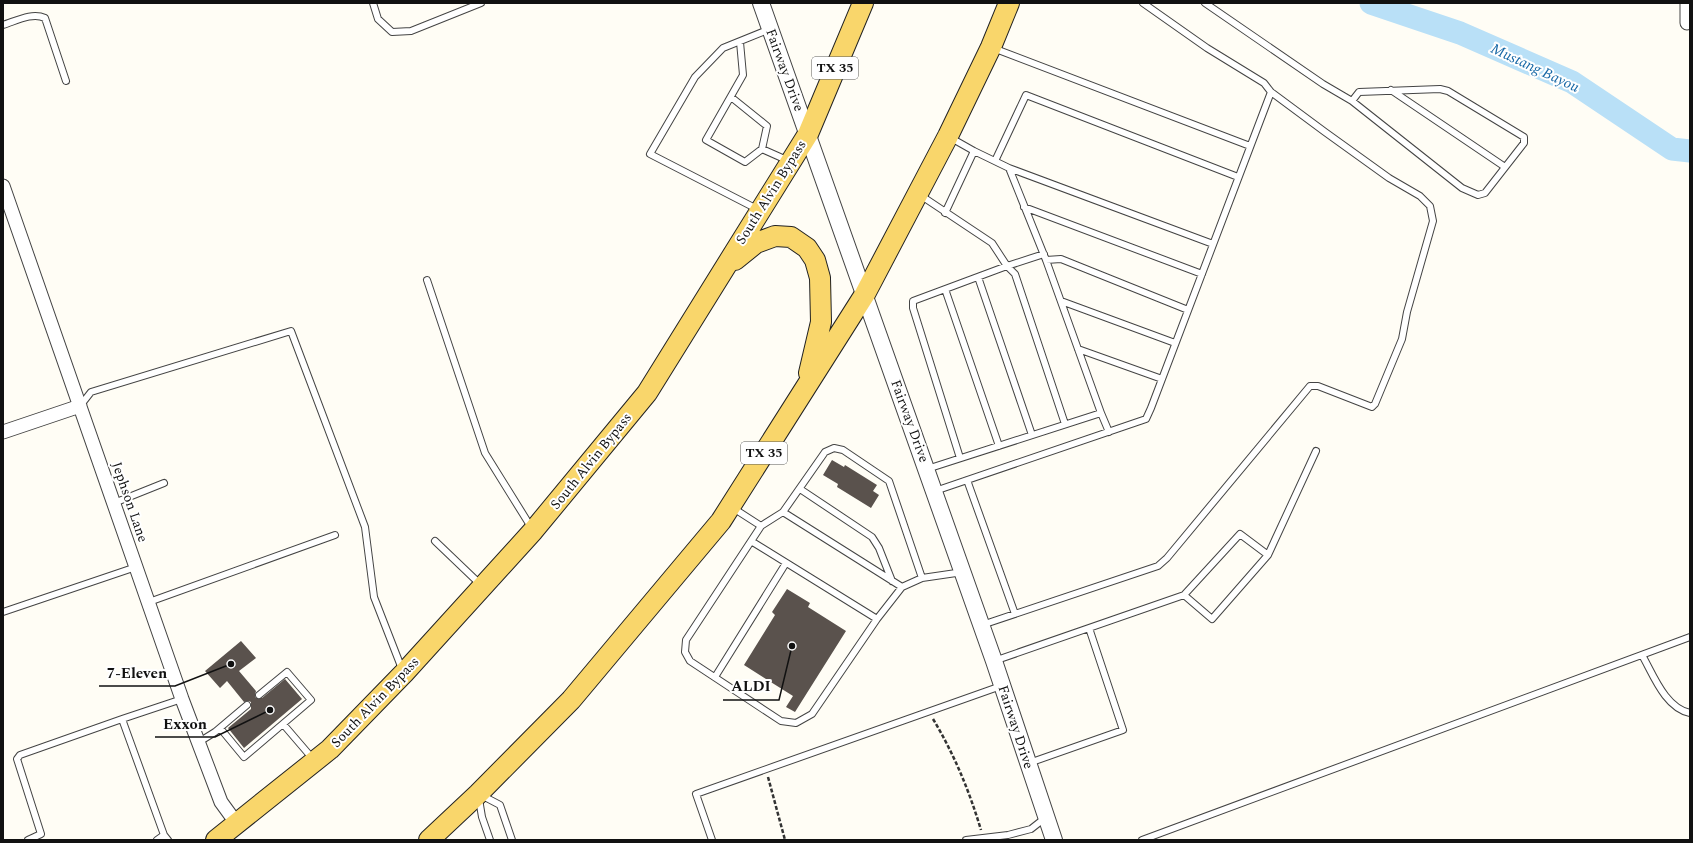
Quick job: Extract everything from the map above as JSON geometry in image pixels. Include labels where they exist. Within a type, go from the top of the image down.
[{"type":"main road","name":"South Alvin Bypass","points":[[216,840],[330,749],[404,673],[534,531],[647,393],[808,134],[863,3]]},
{"type":"main road","name":"TX 35","points":[[429,840],[478,794],[571,700],[721,521],[865,294],[919,194],[948,136],[991,47],[1009,3]]},
{"type":"main road","points":[[724,269],[756,243],[775,236],[791,237],[807,248],[815,260],[820,278],[821,322],[805,388]]},
{"type":"street","name":"Fairway Drive","points":[[761,3],[982,625],[1029,763],[1045,818],[1054,840]]},
{"type":"street","points":[[1687,3],[1687,23]]},
{"type":"street","name":"Jephson Lane","points":[[3,186],[182,699],[221,802],[237,824]]},
{"type":"street","points":[[3,432],[80,406]]},
{"type":"lane","points":[[373,3],[378,19],[392,32],[411,31],[481,3]]},
{"type":"lane","points":[[982,625],[1158,566],[1168,558],[1310,386],[1318,386],[1372,407],[1375,404],[1402,339],[1407,312],[1434,221],[1430,206],[1420,196],[1383,173],[1270,92],[1264,83],[1207,48],[1143,3]]},
{"type":"lane","points":[[1205,3],[1323,84],[1352,101],[1462,188],[1478,195],[1485,193],[1524,143],[1524,138],[1448,91],[1440,88],[1359,92],[1352,101]]},
{"type":"lane","points":[[3,25],[32,16],[39,15],[45,18],[66,81]]},
{"type":"lane","points":[[760,211],[650,154],[695,77],[723,48],[770,30]]},
{"type":"lane","points":[[731,97],[767,126],[762,149],[745,162],[706,140],[743,76],[740,42]]},
{"type":"lane","points":[[991,47],[1250,146]]},
{"type":"lane","points":[[1391,90],[1505,167]]},
{"type":"lane","points":[[934,491],[1146,419],[1270,92]]},
{"type":"lane","points":[[995,161],[1026,95],[1238,178]]},
{"type":"lane","points":[[948,136],[974,151],[1009,168],[1213,244]]},
{"type":"lane","points":[[762,149],[790,162]]},
{"type":"lane","points":[[945,213],[974,151]]},
{"type":"lane","points":[[1009,168],[1045,257],[1109,432]]},
{"type":"lane","points":[[919,194],[945,213],[992,243],[1007,266],[1015,274],[1065,424]]},
{"type":"lane","points":[[1024,207],[1202,274]]},
{"type":"lane","points":[[960,458],[913,308],[913,301],[1007,266],[1045,257],[1061,259],[1188,310]]},
{"type":"lane","points":[[978,277],[1032,435]]},
{"type":"lane","points":[[428,280],[485,453],[534,531]]},
{"type":"lane","points":[[945,289],[998,446]]},
{"type":"lane","points":[[1061,301],[1175,344]]},
{"type":"lane","points":[[80,406],[91,392],[291,331],[365,527],[374,597],[404,673]]},
{"type":"lane","points":[[1078,349],[1162,379]]},
{"type":"lane","points":[[927,469],[1101,413]]},
{"type":"lane","points":[[922,578],[889,481],[843,450],[834,448],[825,452],[783,512],[761,526],[686,640],[685,652],[690,661],[780,721],[796,723],[812,714],[877,619],[902,587],[922,578],[963,572]]},
{"type":"lane","points":[[1184,596],[1212,619],[1268,556],[1316,451]]},
{"type":"lane","points":[[968,480],[1015,614]]},
{"type":"lane","points":[[114,503],[164,483]]},
{"type":"lane","points":[[800,489],[872,537],[879,548],[892,581]]},
{"type":"lane","points":[[730,506],[761,526]]},
{"type":"lane","points":[[783,512],[902,587]]},
{"type":"lane","points":[[149,602],[335,534]]},
{"type":"lane","points":[[994,660],[1184,596],[1240,534],[1268,556]]},
{"type":"lane","points":[[435,540],[482,587]]},
{"type":"lane","points":[[751,541],[877,619]]},
{"type":"lane","points":[[715,677],[786,563]]},
{"type":"lane","points":[[3,612],[136,568]]},
{"type":"lane","points":[[1029,763],[1123,730],[1089,628]]},
{"type":"lane","points":[[1142,840],[1690,637]]},
{"type":"lane","points":[[1642,655],[1668,700],[1683,712],[1690,713]]},
{"type":"lane","points":[[220,728],[244,757],[270,735],[295,709],[311,700],[287,672],[274,686],[262,695]]},
{"type":"lane","points":[[712,840],[696,794],[1003,686]]},
{"type":"lane","points":[[28,840],[42,837],[18,759],[20,755],[182,699]]},
{"type":"lane","points":[[199,742],[238,717],[247,707]]},
{"type":"lane","points":[[122,719],[166,838],[157,840]]},
{"type":"lane","points":[[284,720],[315,761]]},
{"type":"lane","points":[[266,729],[270,735]]},
{"type":"lane","points":[[255,738],[260,744]]},
{"type":"lane","points":[[478,794],[482,817],[490,840]]},
{"type":"lane","points":[[478,794],[500,805],[512,840]]},
{"type":"lane","points":[[966,840],[1008,835],[1031,829],[1045,818]]},
{"type":"path","points":[[928,712],[950,748],[974,806],[984,838]]},
{"type":"path","points":[[766,769],[785,840]]},
{"type":"building","points":[[832,460],[844,467],[845,465],[877,485],[873,491],[879,495],[871,508],[837,487],[838,484],[823,475]]},
{"type":"building","points":[[787,589],[810,603],[808,607],[846,631],[795,712],[786,707],[793,696],[744,665],[775,615],[772,612]]},
{"type":"building","points":[[241,641],[256,658],[239,671],[256,691],[256,698],[262,698],[285,679],[302,699],[244,748],[228,728],[251,709],[251,702],[244,702],[227,681],[220,688],[205,671]]},
{"type":"waterway","name":"Mustang Bayou","points":[[1371,3],[1460,33],[1572,82],[1672,149],[1690,151]]},
{"type":"place","name":"ALDI","points":[[792,646]]},
{"type":"place","name":"7-Eleven","points":[[231,664]]},
{"type":"place","name":"Exxon","points":[[270,710]]}]
